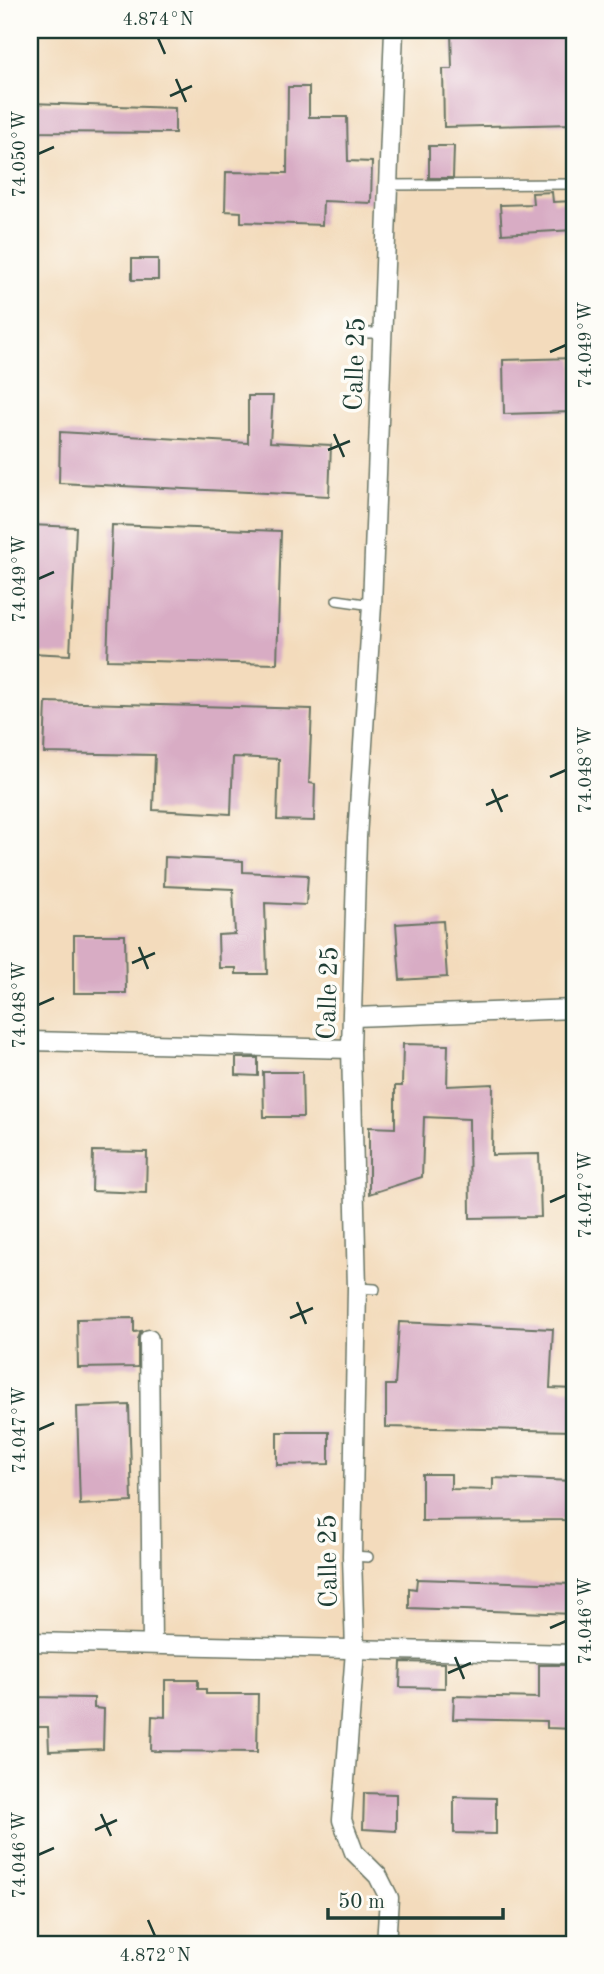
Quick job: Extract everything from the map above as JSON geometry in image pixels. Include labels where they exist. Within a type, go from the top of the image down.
[{"type":"street","name":"Calle 25","points":[[386,1944],[389,1898],[378,1876],[354,1852],[342,1820],[360,1557],[351,1049],[357,838],[372,605],[394,30]]},
{"type":"street","points":[[354,1017],[574,1009]]},
{"type":"street","points":[[30,1041],[351,1049]]},
{"type":"street","points":[[149,1339],[152,1644]]},
{"type":"street","points":[[30,1642],[574,1654]]},
{"type":"lane","points":[[387,185],[574,184]]},
{"type":"lane","points":[[352,333],[381,333]]},
{"type":"lane","points":[[337,600],[372,605]]},
{"type":"lane","points":[[357,1288],[375,1289]]},
{"type":"building","points":[[451,30],[574,30],[574,124],[444,127],[443,69],[452,69]]},
{"type":"building","points":[[288,87],[309,87],[309,117],[347,117],[348,161],[372,162],[371,203],[323,201],[322,225],[241,222],[241,212],[225,211],[226,172],[287,173]]},
{"type":"building","points":[[30,103],[175,108],[175,133],[30,132]]},
{"type":"building","points":[[429,146],[454,146],[453,178],[429,178]]},
{"type":"building","points":[[552,192],[553,202],[574,201],[574,230],[502,234],[500,205],[533,204],[532,193]]},
{"type":"building","points":[[132,259],[158,259],[158,280],[132,280]]},
{"type":"building","points":[[573,358],[574,412],[504,414],[503,360]]},
{"type":"building","points":[[248,396],[273,396],[270,442],[331,445],[329,496],[59,483],[60,432],[248,443]]},
{"type":"building","points":[[30,525],[76,527],[70,655],[30,653]]},
{"type":"building","points":[[112,525],[281,531],[277,664],[107,660]]},
{"type":"building","points":[[46,702],[312,709],[309,783],[315,784],[314,821],[277,820],[279,759],[233,757],[231,814],[153,810],[155,755],[44,753]]},
{"type":"building","points":[[165,857],[243,861],[243,872],[308,875],[306,905],[265,903],[267,974],[236,974],[236,968],[219,968],[218,935],[235,934],[233,889],[164,886]]},
{"type":"building","points":[[443,921],[447,977],[400,980],[396,924]]},
{"type":"building","points":[[74,935],[125,935],[126,993],[74,993]]},
{"type":"building","points":[[403,1044],[448,1045],[447,1086],[493,1084],[492,1155],[539,1154],[541,1217],[470,1218],[469,1119],[424,1117],[422,1177],[369,1194],[369,1127],[395,1128],[395,1086],[402,1086]]},
{"type":"building","points":[[236,1058],[258,1058],[258,1076],[236,1075]]},
{"type":"building","points":[[263,1072],[302,1072],[303,1117],[264,1117]]},
{"type":"building","points":[[93,1151],[147,1152],[146,1193],[92,1191]]},
{"type":"building","points":[[134,1318],[134,1332],[141,1331],[138,1339],[138,1367],[78,1368],[77,1319]]},
{"type":"building","points":[[399,1322],[553,1329],[550,1388],[574,1389],[574,1431],[386,1427],[386,1385],[395,1385]]},
{"type":"building","points":[[129,1405],[132,1502],[80,1505],[77,1407]]},
{"type":"building","points":[[277,1432],[329,1432],[329,1464],[277,1465]]},
{"type":"building","points":[[422,1474],[451,1474],[451,1489],[493,1490],[493,1478],[574,1481],[574,1520],[422,1521]]},
{"type":"building","points":[[417,1579],[574,1584],[574,1614],[409,1608],[409,1588],[416,1589]]},
{"type":"building","points":[[401,1662],[445,1663],[445,1688],[400,1687]]},
{"type":"building","points":[[539,1665],[574,1665],[574,1729],[547,1728],[547,1721],[453,1719],[454,1696],[539,1698]]},
{"type":"building","points":[[165,1680],[198,1680],[198,1689],[206,1689],[206,1694],[258,1694],[257,1752],[151,1751],[152,1716],[165,1717]]},
{"type":"building","points":[[30,1697],[94,1698],[94,1708],[104,1709],[103,1749],[49,1751],[48,1727],[30,1727]]},
{"type":"building","points":[[364,1793],[396,1794],[396,1831],[363,1829]]},
{"type":"building","points":[[454,1797],[496,1798],[496,1834],[454,1833]]}]
